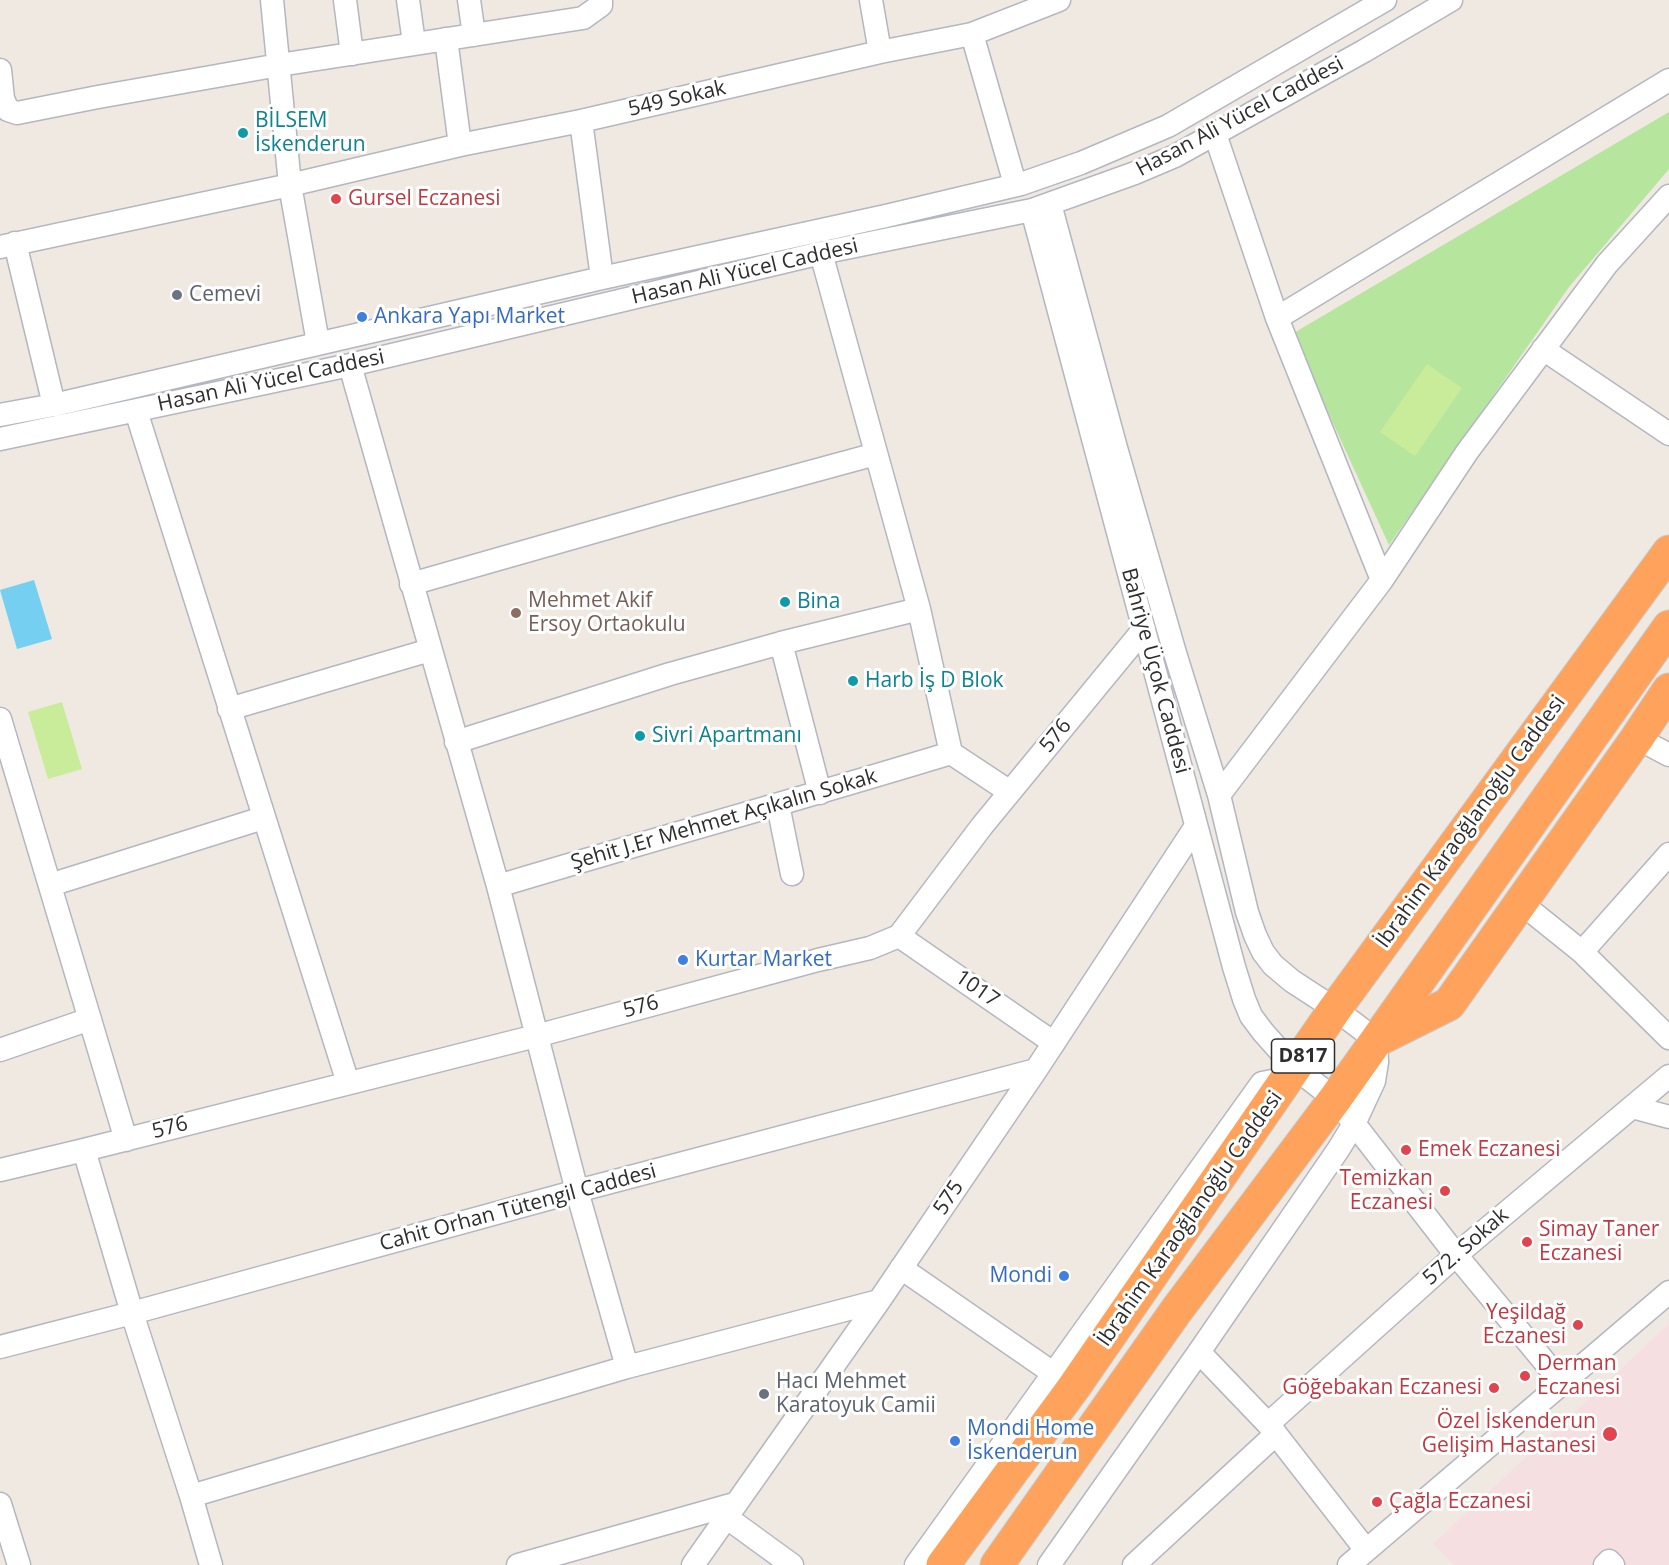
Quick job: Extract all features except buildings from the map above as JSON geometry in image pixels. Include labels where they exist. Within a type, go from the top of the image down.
[{"type":"highway","name":"İbrahim Karaoğlanoğlu Caddesi","points":[[943,1565],[1074,1387],[1335,1009],[1669,552]]},
{"type":"highway","name":"İbrahim Karaoğlanoğlu Caddesi","points":[[997,1565],[1176,1311],[1345,1111],[1376,1040],[1669,627]]},
{"type":"highway","points":[[1376,1040],[1449,1004],[1669,690]]},
{"type":"street","points":[[272,0],[290,185],[318,343]]},
{"type":"street","points":[[345,0],[352,54]]},
{"type":"street","points":[[408,0],[414,43]]},
{"type":"street","points":[[469,0],[474,35]]},
{"type":"street","points":[[0,70],[3,99],[8,110],[17,113],[110,94],[279,65],[583,18],[601,5],[601,0]]},
{"type":"street","points":[[871,0],[880,52]]},
{"type":"street","name":"549 Sokak","points":[[8,245],[290,185],[460,145],[581,121],[880,52],[972,34],[1059,0]]},
{"type":"street","points":[[0,415],[54,405],[602,278],[875,218],[1040,178],[1168,126],[1385,0]]},
{"type":"street","name":"Hasan Ali Yücel Caddesi","points":[[0,440],[350,366],[821,253],[1041,207],[1175,156],[1451,0]]},
{"type":"street","points":[[972,34],[1015,184]]},
{"type":"street","points":[[447,39],[460,145]]},
{"type":"street","points":[[1277,318],[1669,80]]},
{"type":"street","points":[[581,121],[602,278]]},
{"type":"street","points":[[1215,134],[1277,318],[1382,580]]},
{"type":"street","points":[[1219,795],[1382,580],[1467,452],[1607,264],[1669,196]]},
{"type":"street","name":"Bahriye Üçok Caddesi","points":[[1041,207],[1144,629],[1196,826],[1244,999],[1251,1016],[1291,1073],[1345,1111],[1456,1255],[1563,1384]]},
{"type":"street","name":"Bahriye Üçok Caddesi","points":[[1041,207],[1116,448],[1219,795],[1247,912],[1255,935],[1263,952],[1273,965],[1376,1040]]},
{"type":"street","points":[[8,245],[54,405]]},
{"type":"street","points":[[821,253],[919,609],[951,753],[1010,792]]},
{"type":"street","points":[[1544,349],[1669,434]]},
{"type":"street","points":[[350,366],[498,886],[577,1191],[627,1367]]},
{"type":"street","points":[[136,411],[348,1083]]},
{"type":"street","points":[[411,584],[876,454]]},
{"type":"street","points":[[456,742],[670,674],[781,643],[919,609]]},
{"type":"street","name":"576","points":[[0,1170],[536,1036],[870,948],[899,936],[982,826],[1144,629]]},
{"type":"street","points":[[781,643],[820,793]]},
{"type":"street","points":[[229,709],[430,650]]},
{"type":"street","points":[[0,719],[126,1140]]},
{"type":"street","points":[[1637,738],[1669,755]]},
{"type":"street","name":"Şehit J.Er Mehmet Açıkalın Sokak","points":[[498,886],[951,753]]},
{"type":"street","points":[[777,805],[792,874]]},
{"type":"street","points":[[50,885],[263,818]]},
{"type":"street","name":"575","points":[[693,1565],[879,1301],[1036,1070],[1196,826]]},
{"type":"street","points":[[1582,952],[1669,854]]},
{"type":"street","points":[[1521,903],[1582,952],[1669,1038]]},
{"type":"street","name":"1017","points":[[899,936],[1054,1043]]},
{"type":"street","points":[[0,1050],[90,1019]]},
{"type":"street","name":"Cahit Orhan Tütengil Caddesi","points":[[0,1347],[1036,1070]]},
{"type":"street","points":[[916,1565],[1262,1083],[1291,1073]]},
{"type":"street","name":"572. Sokak","points":[[1134,1565],[1272,1429],[1456,1255],[1669,1076]]},
{"type":"street","points":[[1632,1107],[1669,1117]]},
{"type":"street","points":[[1052,1564],[1199,1352],[1345,1111]]},
{"type":"street","points":[[84,1150],[211,1565]]},
{"type":"street","points":[[901,1268],[1053,1372]]},
{"type":"street","points":[[1349,1565],[1669,1292]]},
{"type":"street","points":[[191,1497],[627,1367],[879,1301]]},
{"type":"street","points":[[1199,1352],[1272,1429],[1366,1550]]},
{"type":"street","points":[[0,1504],[19,1565]]},
{"type":"street","points":[[518,1565],[730,1511],[792,1565]]},
{"type":"street","points":[[1605,1565],[1609,1561],[1613,1565]]},
{"type":"shaded area","name":"Özel İskenderun Gelişim Hastanesi","points":[[1669,1324],[1669,1565],[1454,1565],[1433,1544]]},
{"type":"green space","points":[[1669,112],[1669,169],[1569,287],[1389,545],[1292,334]]},
{"type":"green space","points":[[1427,364],[1462,388],[1415,456],[1380,432]]},
{"type":"green space","points":[[62,702],[82,769],[48,779],[28,712]]},
{"type":"water","points":[[34,580],[52,639],[17,649],[0,590]]},
{"type":"place","name":"BİLSEM İskenderun","points":[[243,133]]},
{"type":"place","name":"Gursel Eczanesi","points":[[336,199]]},
{"type":"place","name":"Cemevi","points":[[177,295]]},
{"type":"place","name":"Ankara Yapı Market","points":[[362,317]]},
{"type":"place","name":"Bina","points":[[785,602]]},
{"type":"place","name":"Mehmet Akif Ersoy Ortaokulu","points":[[516,613]]},
{"type":"place","name":"Harb İş D Blok","points":[[853,681]]},
{"type":"place","name":"Sivri Apartmanı","points":[[640,736]]},
{"type":"place","name":"Kurtar Market","points":[[683,960]]},
{"type":"place","name":"Emek Eczanesi","points":[[1406,1150]]},
{"type":"place","name":"Temizkan Eczanesi","points":[[1445,1191]]},
{"type":"place","name":"Simay Taner Eczanesi","points":[[1527,1242]]},
{"type":"place","name":"Mondi","points":[[1064,1276]]},
{"type":"place","name":"Yeşildağ Eczanesi","points":[[1578,1325]]},
{"type":"place","name":"Derman Eczanesi","points":[[1525,1376]]},
{"type":"place","name":"Göğebakan Eczanesi","points":[[1494,1388]]},
{"type":"place","name":"Hacı Mehmet Karatoyuk Camii","points":[[764,1394]]},
{"type":"place","name":"Özel İskenderun Gelişim Hastanesi","points":[[1610,1434]]},
{"type":"place","name":"Mondi Home İskenderun","points":[[955,1441]]},
{"type":"place","name":"Çağla Eczanesi","points":[[1377,1502]]}]
